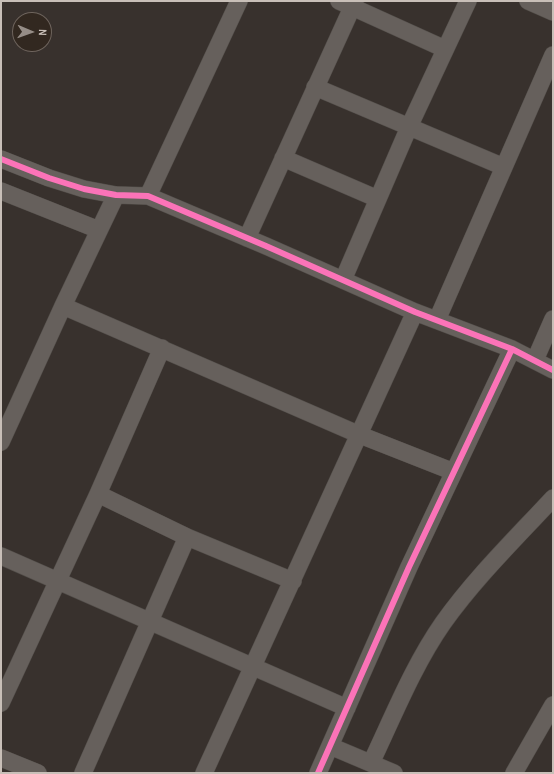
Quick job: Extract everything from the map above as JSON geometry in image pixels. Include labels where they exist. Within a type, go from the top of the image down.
[{"type":"street","points":[[148,196],[239,1]]},
{"type":"street","points":[[343,280],[409,127],[468,1]]},
{"type":"street","points":[[528,1],[553,12]]},
{"type":"street","points":[[247,238],[316,87],[349,3],[445,49]]},
{"type":"street","points":[[437,320],[553,55]]},
{"type":"street","points":[[316,87],[504,167]]},
{"type":"street","points":[[284,158],[378,199]]},
{"type":"street","points":[[1,159],[70,185],[116,195],[148,196],[415,312],[512,349],[553,370]]},
{"type":"street","points":[[1,191],[99,230]]},
{"type":"street","points":[[1,442],[116,195]]},
{"type":"street","points":[[63,306],[360,435],[454,472]]},
{"type":"street","points":[[204,773],[254,667],[415,312]]},
{"type":"street","points":[[535,360],[553,319]]},
{"type":"street","points":[[1,703],[98,494],[162,348]]},
{"type":"street","points":[[318,773],[409,568],[512,349]]},
{"type":"street","points":[[98,494],[187,537],[293,581]]},
{"type":"street","points":[[371,764],[413,675],[442,625],[475,582],[553,498]]},
{"type":"street","points":[[83,773],[187,537]]},
{"type":"street","points":[[1,556],[347,708]]},
{"type":"street","points":[[514,773],[553,705]]},
{"type":"street","points":[[330,746],[394,773]]},
{"type":"street","points":[[1,758],[38,773]]},
{"type":"cycle path","points":[[1,159],[49,178],[84,189],[116,195],[148,196],[415,312],[512,349]]},
{"type":"cycle path","points":[[318,773],[409,567],[512,349],[553,370]]}]
